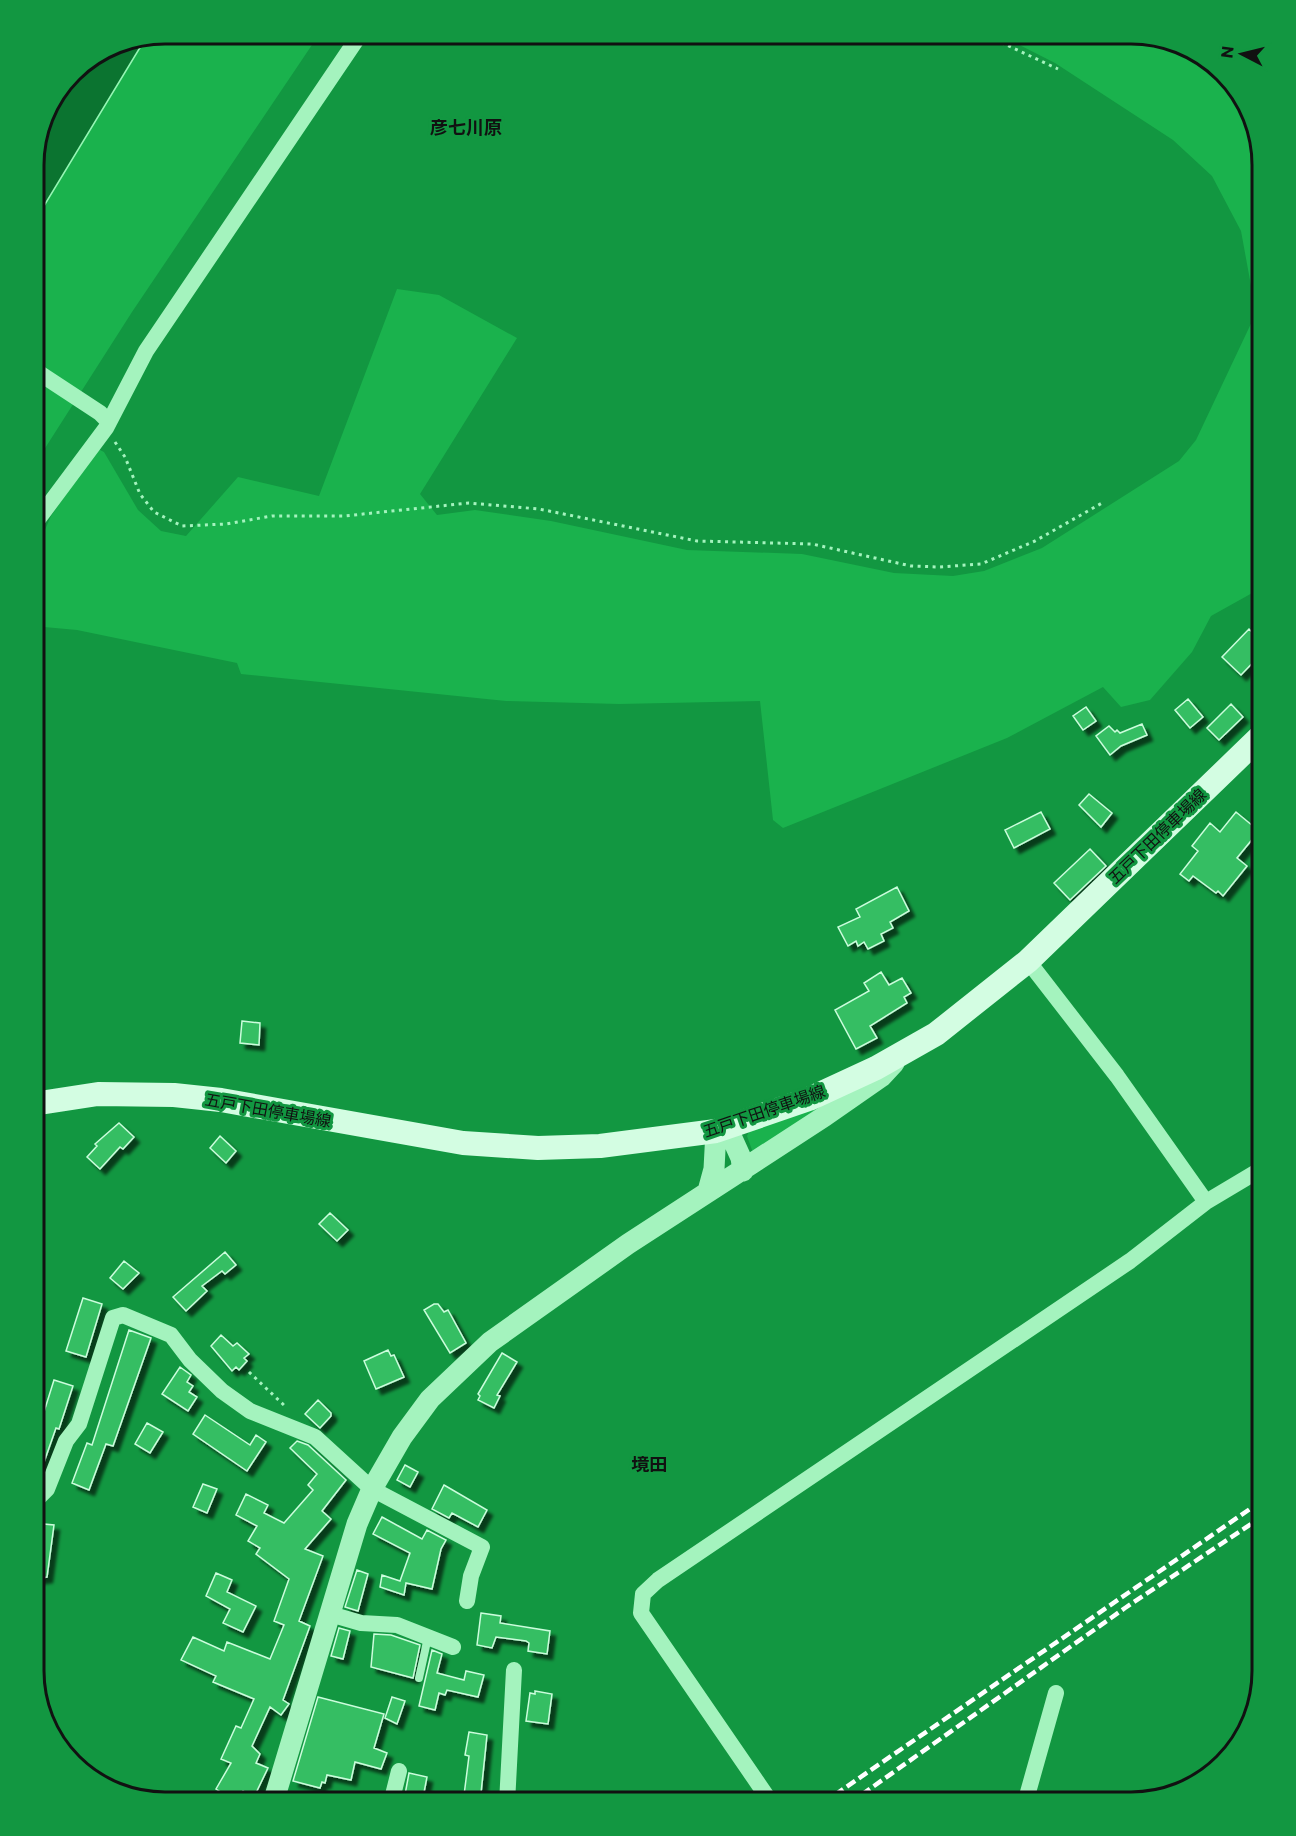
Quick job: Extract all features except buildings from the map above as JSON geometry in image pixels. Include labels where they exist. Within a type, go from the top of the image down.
[{"type":"main road","name":"五戸下田停車場線","points":[[44,1102],[98,1094],[174,1095],[221,1100],[464,1143],[538,1148],[600,1146],[721,1129],[809,1099],[936,1034],[1028,961],[1252,745]]},
{"type":"street","points":[[44,510],[105,421],[152,342],[354,44]]},
{"type":"street","points":[[44,377],[105,421]]},
{"type":"street","points":[[1028,961],[1117,1076],[1206,1202]]},
{"type":"street","points":[[276,1792],[357,1524],[372,1490],[402,1437],[430,1399],[490,1342],[708,1191],[743,1171],[881,1077],[904,1052]]},
{"type":"street","points":[[721,1129],[741,1158],[743,1171]]},
{"type":"street","points":[[708,1191],[721,1129]]},
{"type":"street","points":[[764,1792],[641,1613],[643,1594],[658,1580],[1130,1261],[1206,1202],[1252,1174]]},
{"type":"street","points":[[44,1492],[66,1441],[79,1424],[114,1317],[123,1316],[171,1335],[190,1360],[222,1391],[250,1411],[315,1437],[372,1490],[482,1547],[471,1576],[467,1601]]},
{"type":"street","points":[[330,1614],[361,1623],[398,1625],[453,1647]]},
{"type":"street","points":[[508,1792],[514,1670]]},
{"type":"street","points":[[1028,1792],[1056,1693]]},
{"type":"street","points":[[394,1792],[399,1771]]},
{"type":"lane","points":[[419,1678],[428,1637]]},
{"type":"path","points":[[1005,44],[1058,69]]},
{"type":"path","points":[[105,421],[125,457],[140,494],[154,512],[182,526],[226,524],[272,516],[344,516],[470,503],[539,509],[697,541],[812,543],[910,566],[939,567],[981,564],[1035,541],[1102,503]]},
{"type":"path","points":[[249,1372],[291,1412]]},
{"type":"shaded area","points":[[156,44],[313,44],[132,312],[44,450],[44,206],[141,46]]},
{"type":"shaded area","points":[[1018,44],[1155,46],[1192,60],[1212,74],[1212,84],[1222,84],[1243,118],[1251,149],[1252,291],[1241,231],[1212,176],[1173,140],[1055,63]]},
{"type":"shaded area","points":[[141,46],[44,206],[46,141],[53,118],[64,97],[97,64],[118,53]]},
{"type":"shaded area","points":[[397,289],[439,295],[517,338],[420,494],[437,515],[475,510],[551,521],[687,550],[802,554],[894,573],[953,576],[984,571],[1042,548],[1179,461],[1196,440],[1252,321],[1252,593],[1211,616],[1192,652],[1150,700],[1121,707],[1103,687],[1007,738],[783,828],[773,820],[760,701],[619,704],[506,701],[241,674],[237,663],[77,630],[44,627],[44,532],[51,516],[98,449],[104,452],[138,510],[161,531],[186,536],[238,477],[319,496]]},
{"type":"shaded area","points":[[820,1105],[822,1112],[758,1154],[752,1150],[747,1136],[750,1129]]},
{"type":"railway","points":[[839,1792],[1252,1508]]},
{"type":"railway","points":[[866,1792],[1125,1608],[1252,1523]]},
{"type":"district","name":"彦七川原","points":[[466,128]]},
{"type":"district","name":"境田","points":[[649,1465]]}]
